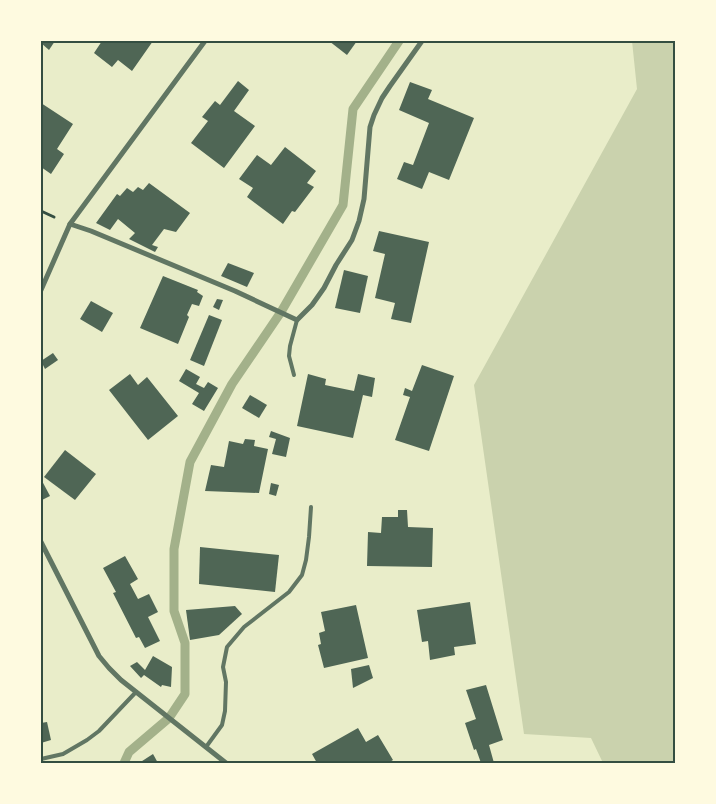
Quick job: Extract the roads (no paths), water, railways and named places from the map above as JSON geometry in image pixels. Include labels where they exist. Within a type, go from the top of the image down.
[{"type":"street","points":[[41,290],[70,224],[205,41]]},
{"type":"street","points":[[70,224],[269,306],[298,320],[324,288],[352,240],[359,221],[364,198],[370,127],[374,115],[390,86],[422,41]]},
{"type":"street","points":[[41,542],[99,656],[109,668],[121,680],[226,763]]},
{"type":"lane","points":[[294,375],[289,356],[298,320]]},
{"type":"lane","points":[[206,747],[222,725],[225,711],[226,682],[223,667],[227,647],[244,627],[289,592],[302,575],[306,560],[311,507]]},
{"type":"lane","points":[[41,759],[63,754],[100,731],[136,692]]},
{"type":"waterway","points":[[124,763],[129,752],[169,718],[185,694],[185,643],[174,611],[174,549],[190,462],[232,384],[281,312],[343,205],[353,109],[399,41]]}]
